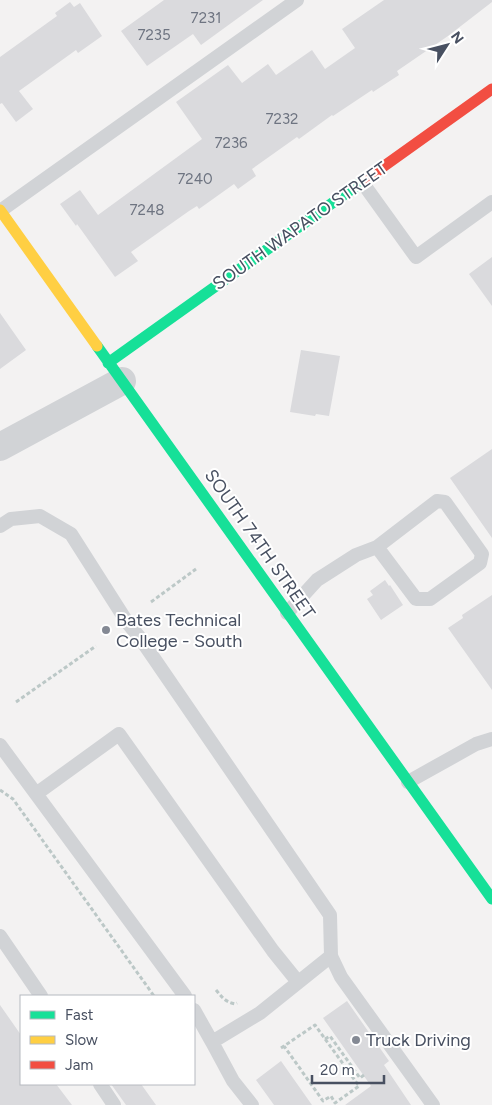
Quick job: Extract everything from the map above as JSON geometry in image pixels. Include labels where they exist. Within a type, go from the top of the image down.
[{"type":"main road","name":"SOUTH WAPATO STREET","points":[[115,372],[362,182],[492,89]]},
{"type":"main road","name":"SOUTH 74TH STREET","points":[[0,210],[492,899]]},
{"type":"street","name":"SOUTH WAPATO STREET","points":[[0,447],[115,372]]},
{"type":"lane","points":[[0,210],[298,0]]},
{"type":"lane","points":[[362,182],[416,257],[492,202]]},
{"type":"lane","points":[[287,613],[317,580],[356,555],[377,547],[437,501],[445,502],[482,554],[480,563],[430,598],[416,598],[377,547]]},
{"type":"lane","points":[[0,526],[11,518],[40,516],[71,534],[127,622],[140,638],[330,915],[331,956],[341,977],[432,1105]]},
{"type":"lane","points":[[36,794],[119,734],[273,951],[298,982]]},
{"type":"lane","points":[[408,782],[476,744],[492,739]]},
{"type":"lane","points":[[0,746],[183,995]]},
{"type":"lane","points":[[0,936],[40,995]]},
{"type":"lane","points":[[212,1042],[260,1013],[331,956]]},
{"type":"lane","points":[[195,1012],[233,1081],[252,1105]]},
{"type":"lane","points":[[101,1085],[114,1105]]},
{"type":"path","points":[[151,602],[196,569]]},
{"type":"path","points":[[16,702],[96,646]]},
{"type":"path","points":[[0,790],[13,800],[153,995]]},
{"type":"path","points":[[216,990],[228,1002],[235,1004],[242,1001]]},
{"type":"path","points":[[315,1025],[325,1039],[359,1086],[336,1103],[331,1096],[323,1101],[282,1047],[315,1025]]},
{"type":"path","points":[[325,1039],[330,1036],[360,1078],[364,1075]]},
{"type":"building","points":[[164,0],[263,0],[201,45],[193,34],[147,66],[121,31]]},
{"type":"building","points":[[384,0],[492,0],[492,2],[448,36],[397,71],[399,75],[332,115],[299,139],[297,137],[252,169],[256,176],[238,189],[234,184],[199,209],[197,206],[189,211],[131,252],[138,261],[115,277],[77,224],[76,226],[60,204],[80,190],[98,215],[202,139],[176,102],[228,65],[242,83],[268,64],[276,75],[312,50],[325,69],[355,48],[342,29]]},
{"type":"building","points":[[70,2],[74,7],[80,3],[102,36],[78,53],[76,50],[19,91],[33,109],[16,122],[2,103],[0,104],[0,57],[57,16],[55,13]]},
{"type":"building","points":[[492,257],[492,306],[469,274]]},
{"type":"building","points":[[0,313],[26,350],[0,369]]},
{"type":"building","points":[[301,350],[340,356],[329,416],[290,412]]},
{"type":"building","points":[[492,449],[492,538],[450,478]]},
{"type":"building","points":[[385,580],[403,605],[381,620],[367,599],[373,595],[370,591]]},
{"type":"building","points":[[492,595],[492,690],[448,628],[463,618],[462,615]]},
{"type":"building","name":"Truck Driving","points":[[347,1001],[389,1061],[384,1065],[411,1105],[345,1105],[371,1086],[323,1018]]},
{"type":"building","points":[[0,1005],[20,1034],[20,1085],[57,1085],[72,1105],[0,1105]]},
{"type":"building","points":[[281,1061],[312,1105],[274,1105],[256,1080]]},
{"type":"building","points":[[112,1085],[142,1085],[156,1105],[126,1105]]},
{"type":"traffic: fast","points":[[108,363],[366,179]]},
{"type":"traffic: fast","points":[[97,346],[492,899]]},
{"type":"traffic: slow","points":[[0,210],[97,346]]},
{"type":"traffic: jam","points":[[366,179],[492,89]]},
{"type":"place","name":"Bates Technical College - South","points":[[106,630]]},
{"type":"place","name":"Truck Driving","points":[[356,1040]]}]
